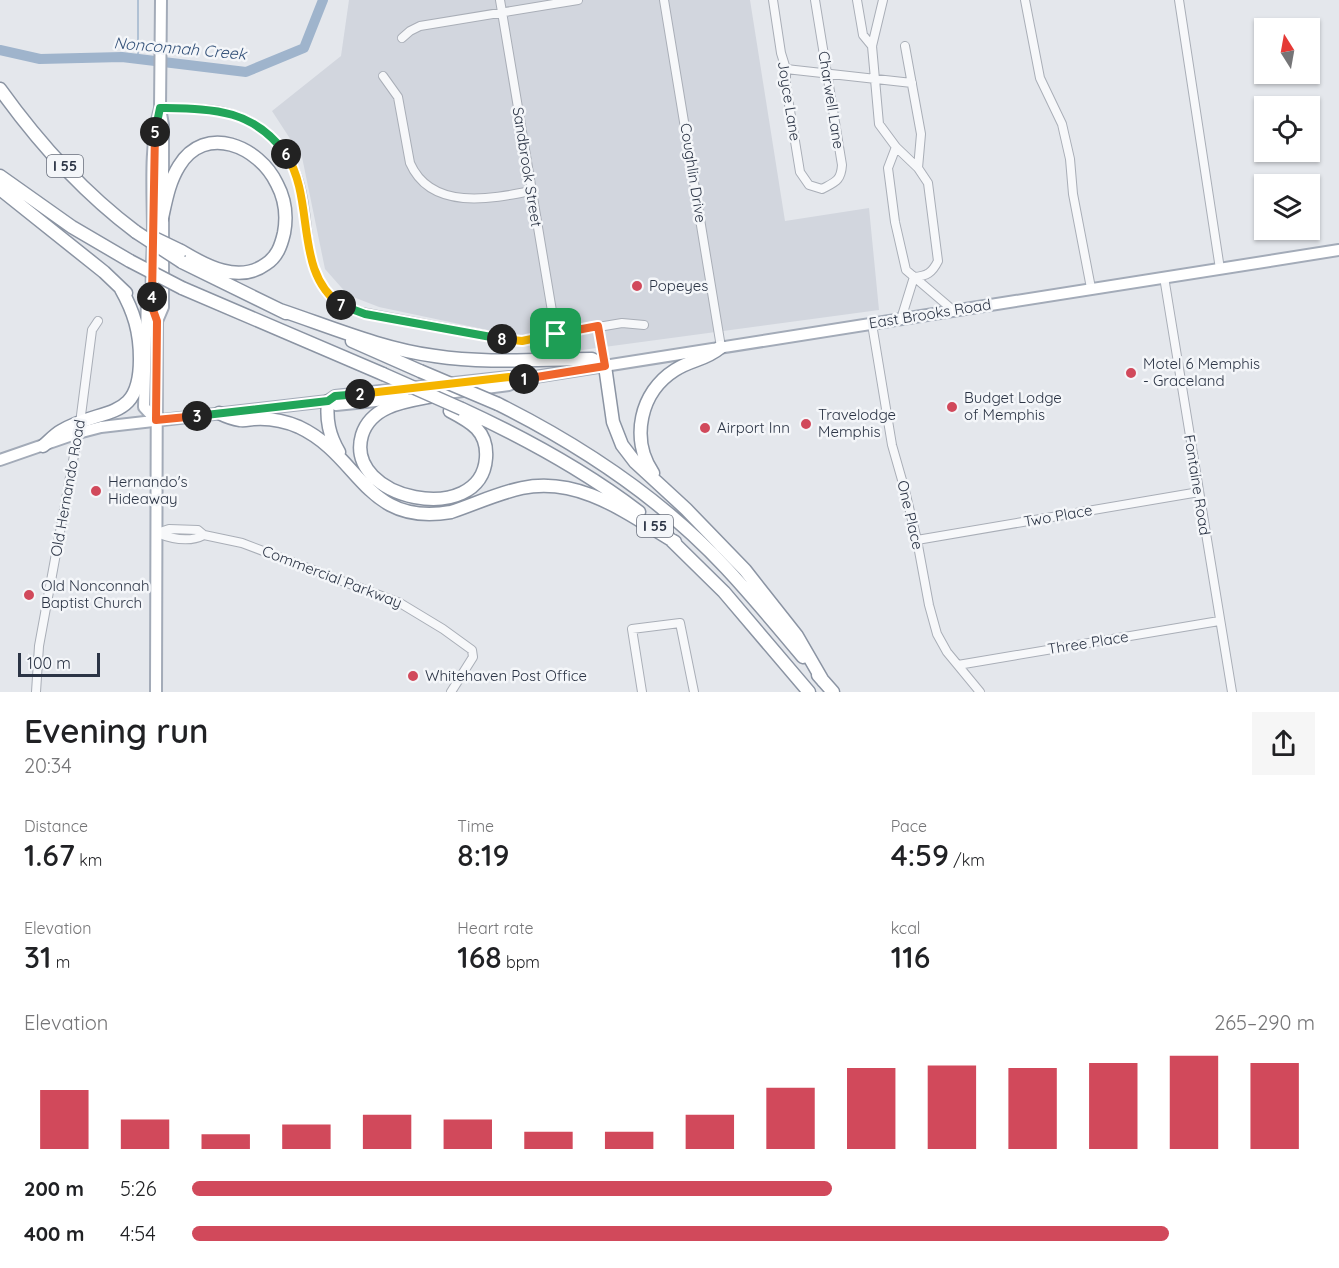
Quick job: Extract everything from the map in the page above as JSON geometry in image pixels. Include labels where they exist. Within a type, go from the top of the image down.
[{"type":"highway","name":"I 55","points":[[3,94],[82,184],[133,229],[280,310],[498,404],[599,461],[675,518],[725,567],[833,692]]},
{"type":"highway","points":[[162,218],[171,183],[178,167],[188,154],[207,144],[220,142],[247,152],[264,165],[277,182],[284,203],[285,224],[277,253],[266,265],[252,272],[231,273],[182,257]]},
{"type":"highway","points":[[0,176],[72,226],[130,261],[182,288],[424,392],[436,404],[456,410],[482,435],[486,444],[484,469],[476,483],[470,488],[441,498],[417,498],[389,488],[370,471],[363,457],[361,442],[365,427],[370,420],[392,406],[443,394]]},
{"type":"highway","points":[[0,189],[104,272],[130,296],[143,322],[146,338]]},
{"type":"highway","points":[[43,446],[62,430],[79,428],[124,405],[139,384],[138,327],[134,312],[121,288]]},
{"type":"highway","points":[[280,310],[395,348],[436,356],[478,359],[592,359],[605,366],[613,422],[622,445],[635,462],[717,540],[770,600],[797,636],[823,681]]},
{"type":"highway","points":[[667,490],[652,472],[642,452],[640,426],[645,405],[657,385],[672,372],[710,356],[721,347]]},
{"type":"highway","points":[[328,401],[327,420],[332,439],[354,473]]},
{"type":"highway","name":"I 55","points":[[456,410],[508,430],[568,463],[623,500],[675,542],[724,592],[809,692]]},
{"type":"highway","points":[[219,413],[240,420],[281,421],[301,428],[328,447],[378,498],[400,510],[422,514],[452,512],[523,488],[547,485],[573,489],[606,501],[675,542]]},
{"type":"main road","points":[[157,321],[163,307],[161,0]]},
{"type":"main road","points":[[156,692],[157,321],[152,307],[154,151],[160,103]]},
{"type":"main road","name":"East Brooks Road","points":[[328,401],[336,405],[509,385],[522,379],[1339,250]]},
{"type":"main road","points":[[153,258],[148,283],[144,407],[156,420]]},
{"type":"main road","name":"East Brooks Road","points":[[79,428],[328,401],[335,396],[509,377],[522,379]]},
{"type":"main road","points":[[0,460],[43,446]]},
{"type":"street","name":"Sandbrook Street","points":[[500,0],[556,334]]},
{"type":"street","points":[[402,38],[420,26],[578,0]]},
{"type":"street","name":"Coughlin Drive","points":[[664,0],[721,347]]},
{"type":"street","name":"Joyce Lane","points":[[773,0],[781,53],[786,69],[786,86],[800,172],[809,185],[822,189]]},
{"type":"street","name":"Charwell Lane","points":[[815,0],[842,165],[841,176],[822,189]]},
{"type":"street","points":[[858,0],[863,35],[872,46]]},
{"type":"street","points":[[883,0],[872,46],[879,124],[896,147],[918,168],[928,183],[938,261],[934,269],[926,276],[914,277]]},
{"type":"street","points":[[1025,0],[1040,78],[1062,123],[1070,159],[1072,194],[1090,288]]},
{"type":"street","points":[[1179,0],[1220,268]]},
{"type":"street","points":[[905,46],[921,134],[918,168]]},
{"type":"street","points":[[786,69],[912,84]]},
{"type":"street","points":[[383,76],[397,95],[410,163],[423,183],[439,193],[466,198],[493,198],[531,192]]},
{"type":"street","points":[[160,103],[233,114],[261,128],[278,144],[294,167],[300,185],[311,257],[317,277],[329,296],[345,307],[365,314],[507,340],[527,340],[628,322],[644,325]]},
{"type":"street","points":[[896,147],[888,168],[895,222],[906,270],[954,310]]},
{"type":"street","points":[[901,319],[914,277]]},
{"type":"street","name":"Fontaine Road","points":[[1164,277],[1232,692]]},
{"type":"street","name":"Old Hernando Road","points":[[36,692],[39,646],[79,428],[92,330],[98,321]]},
{"type":"street","name":"One Place","points":[[872,324],[892,445],[917,540],[937,634],[947,652],[980,692]]},
{"type":"street","points":[[598,326],[605,366]]},
{"type":"street","name":"Two Place","points":[[917,540],[1198,492]]},
{"type":"street","name":"Commercial Parkway","points":[[157,533],[172,539],[197,539],[204,535],[252,546],[413,609],[472,650],[473,657],[452,692]]},
{"type":"street","name":"Three Place","points":[[958,665],[1219,621]]},
{"type":"street","points":[[642,692],[632,628],[680,623],[694,692]]},
{"type":"shaded area","points":[[349,0],[750,0],[785,221],[869,208],[879,310],[582,350],[379,307],[348,295],[325,269],[302,157],[272,111],[341,56]]},
{"type":"waterway","points":[[138,0],[138,59]]},
{"type":"waterway","name":"Nonconnah Creek","points":[[0,50],[40,59],[122,57],[246,72],[304,48],[323,0]]},
{"type":"place","name":"Popeyes","points":[[637,286]]},
{"type":"place","name":"Motel 6 Memphis - Graceland","points":[[1131,373]]},
{"type":"place","name":"Budget Lodge of Memphis","points":[[952,407]]},
{"type":"place","name":"Travelodge Memphis","points":[[806,424]]},
{"type":"place","name":"Airport Inn","points":[[705,428]]},
{"type":"place","name":"Hernando's Hideaway","points":[[96,491]]},
{"type":"place","name":"Old Nonconnah Baptist Church","points":[[29,595]]},
{"type":"place","name":"Whitehaven Post Office","points":[[413,676]]},
{"type":"route","points":[[160,108],[209,109],[233,114],[261,128],[278,144],[294,167],[300,185],[311,257],[317,277],[329,296],[345,307],[365,314],[507,340],[527,340],[556,334],[598,326],[605,366],[522,379],[509,377],[335,396],[328,401],[156,420],[157,321],[152,307],[154,151],[156,123],[160,108]]}]
